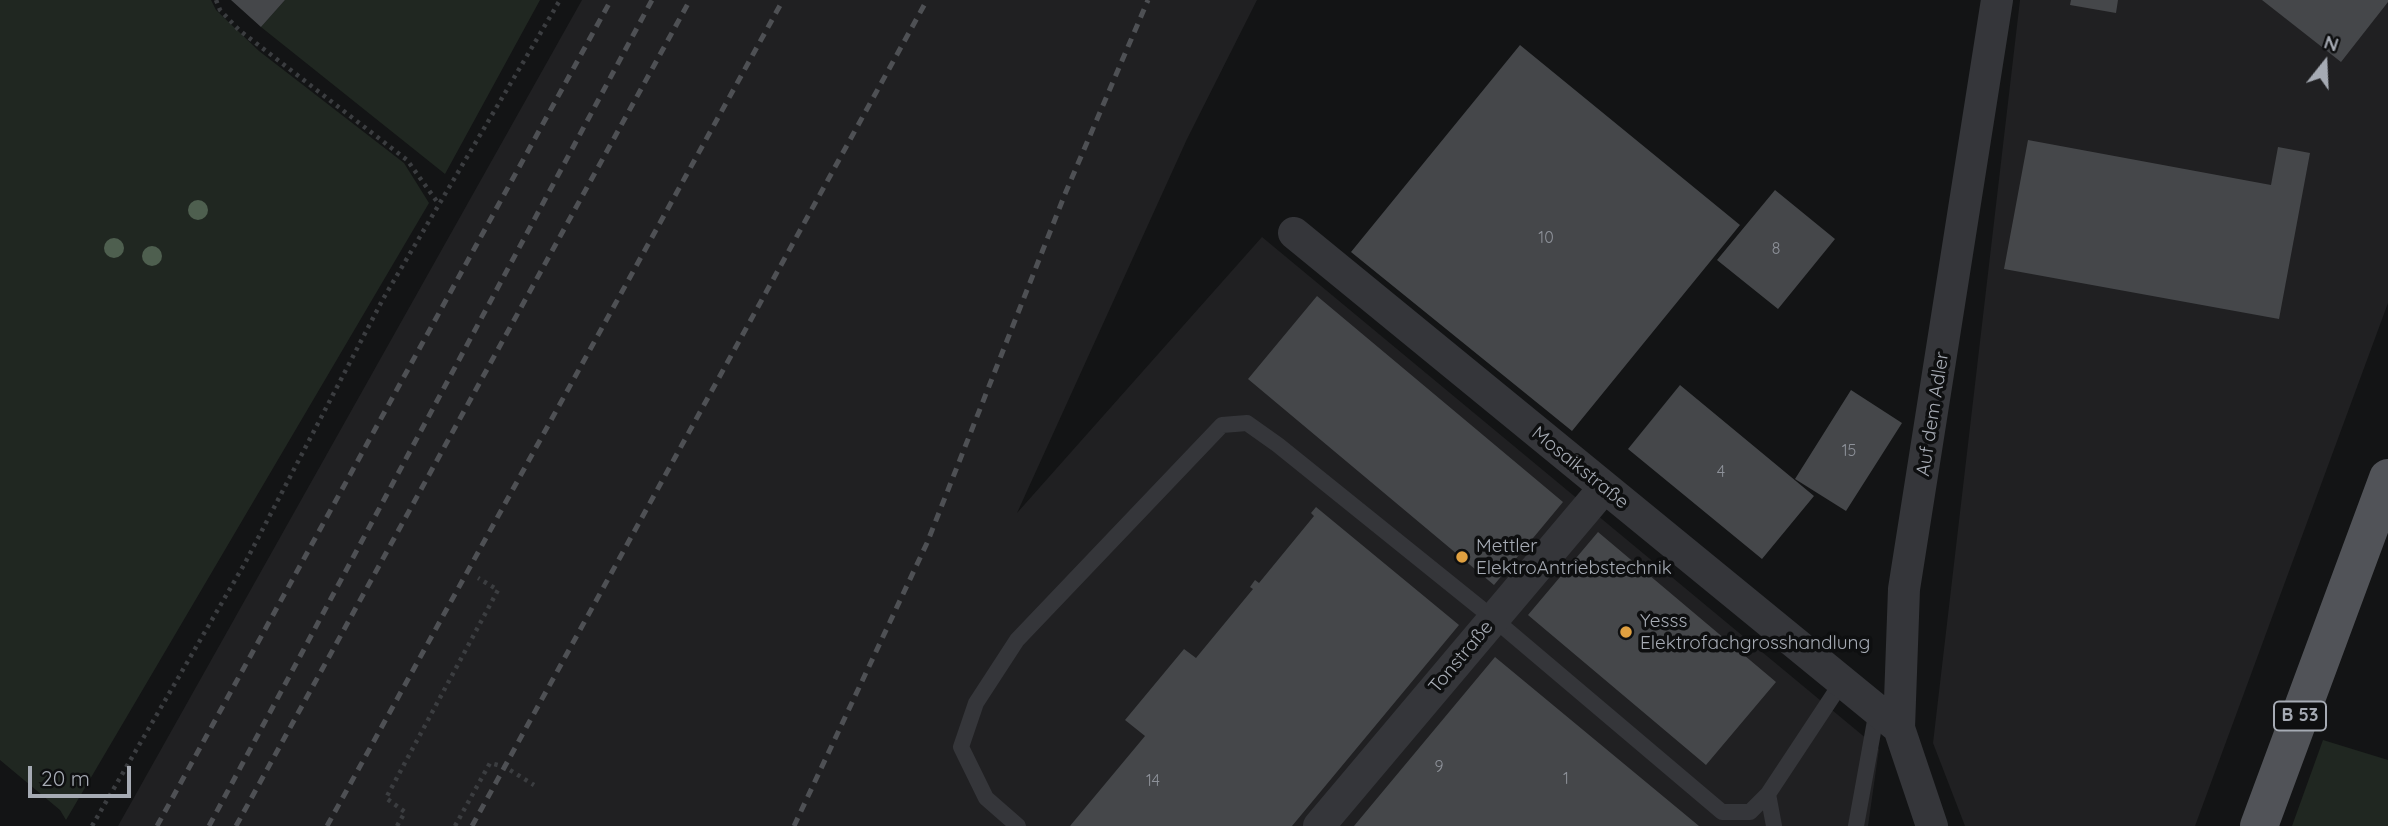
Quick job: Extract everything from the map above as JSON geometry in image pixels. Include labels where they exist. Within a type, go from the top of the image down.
[{"type":"main road","name":"B 53","points":[[2259,826],[2388,478]]},
{"type":"street","name":"Auf dem Adler","points":[[1932,826],[1888,719],[1904,589],[1997,0]]},
{"type":"street","name":"Mosaikstraße","points":[[1294,233],[1888,719]]},
{"type":"street","name":"Tonstraße","points":[[1319,826],[1604,488]]},
{"type":"lane","points":[[1018,826],[986,798],[961,747],[976,703],[1017,640],[1222,425],[1247,423],[1278,445],[1494,618],[1722,811],[1750,812],[1768,794],[1842,682]]},
{"type":"lane","points":[[1856,826],[1888,719]]},
{"type":"lane","points":[[1768,794],[1774,826]]},
{"type":"path","points":[[216,0],[220,10],[239,30],[407,160],[438,203]]},
{"type":"path","points":[[92,826],[245,563],[383,299],[560,0]]},
{"type":"path","points":[[397,826],[405,812],[386,798],[498,590],[478,578]]},
{"type":"path","points":[[455,826],[490,764],[505,768],[534,785]]},
{"type":"shaded area","points":[[0,0],[211,0],[216,10],[259,51],[404,163],[429,203],[66,820],[60,810],[0,760]]},
{"type":"shaded area","points":[[285,0],[540,0],[445,174],[261,27]]},
{"type":"shaded area","points":[[582,0],[1257,0],[1187,139],[1017,513],[1262,237],[1879,749],[1868,826],[118,826]]},
{"type":"shaded area","points":[[2020,0],[2388,0],[2388,303],[2195,826],[1965,826],[1933,743]]},
{"type":"shaded area","points":[[2323,740],[2388,760],[2388,826],[2292,826]]},
{"type":"building","points":[[231,0],[285,0],[261,27]]},
{"type":"building","points":[[2071,0],[2118,0],[2116,13],[2070,5]]},
{"type":"building","points":[[2262,0],[2388,0],[2388,2],[2341,62]]},
{"type":"building","points":[[1520,45],[1740,225],[1572,431],[1351,252]]},
{"type":"building","points":[[2028,140],[2271,185],[2278,147],[2310,153],[2279,319],[2004,269]]},
{"type":"building","points":[[1775,190],[1835,239],[1778,309],[1717,260]]},
{"type":"building","points":[[1317,296],[1563,502],[1494,585],[1248,379]]},
{"type":"building","points":[[1680,385],[1814,496],[1762,559],[1628,449]]},
{"type":"building","points":[[1851,390],[1902,423],[1846,511],[1795,479]]},
{"type":"building","points":[[1316,507],[1459,625],[1292,826],[1070,826],[1145,736],[1125,720],[1184,649],[1196,658],[1253,589],[1250,587],[1255,580],[1259,583],[1314,516],[1311,513]]},
{"type":"building","points":[[1598,532],[1776,682],[1706,765],[1528,615]]},
{"type":"building","points":[[1495,657],[1699,826],[1354,826]]},
{"type":"railway","points":[[157,826],[611,0]]},
{"type":"railway","points":[[209,826],[652,0]]},
{"type":"railway","points":[[236,826],[690,0]]},
{"type":"railway","points":[[327,826],[783,0]]},
{"type":"railway","points":[[472,826],[927,0]]},
{"type":"railway","points":[[794,826],[927,543],[1065,194],[1148,0]]},
{"type":"place","name":"Mettler ElektroAntriebstechnik","points":[[1462,557]]},
{"type":"place","name":"Yesss Elektrofachgrosshandlung","points":[[1626,632]]}]
